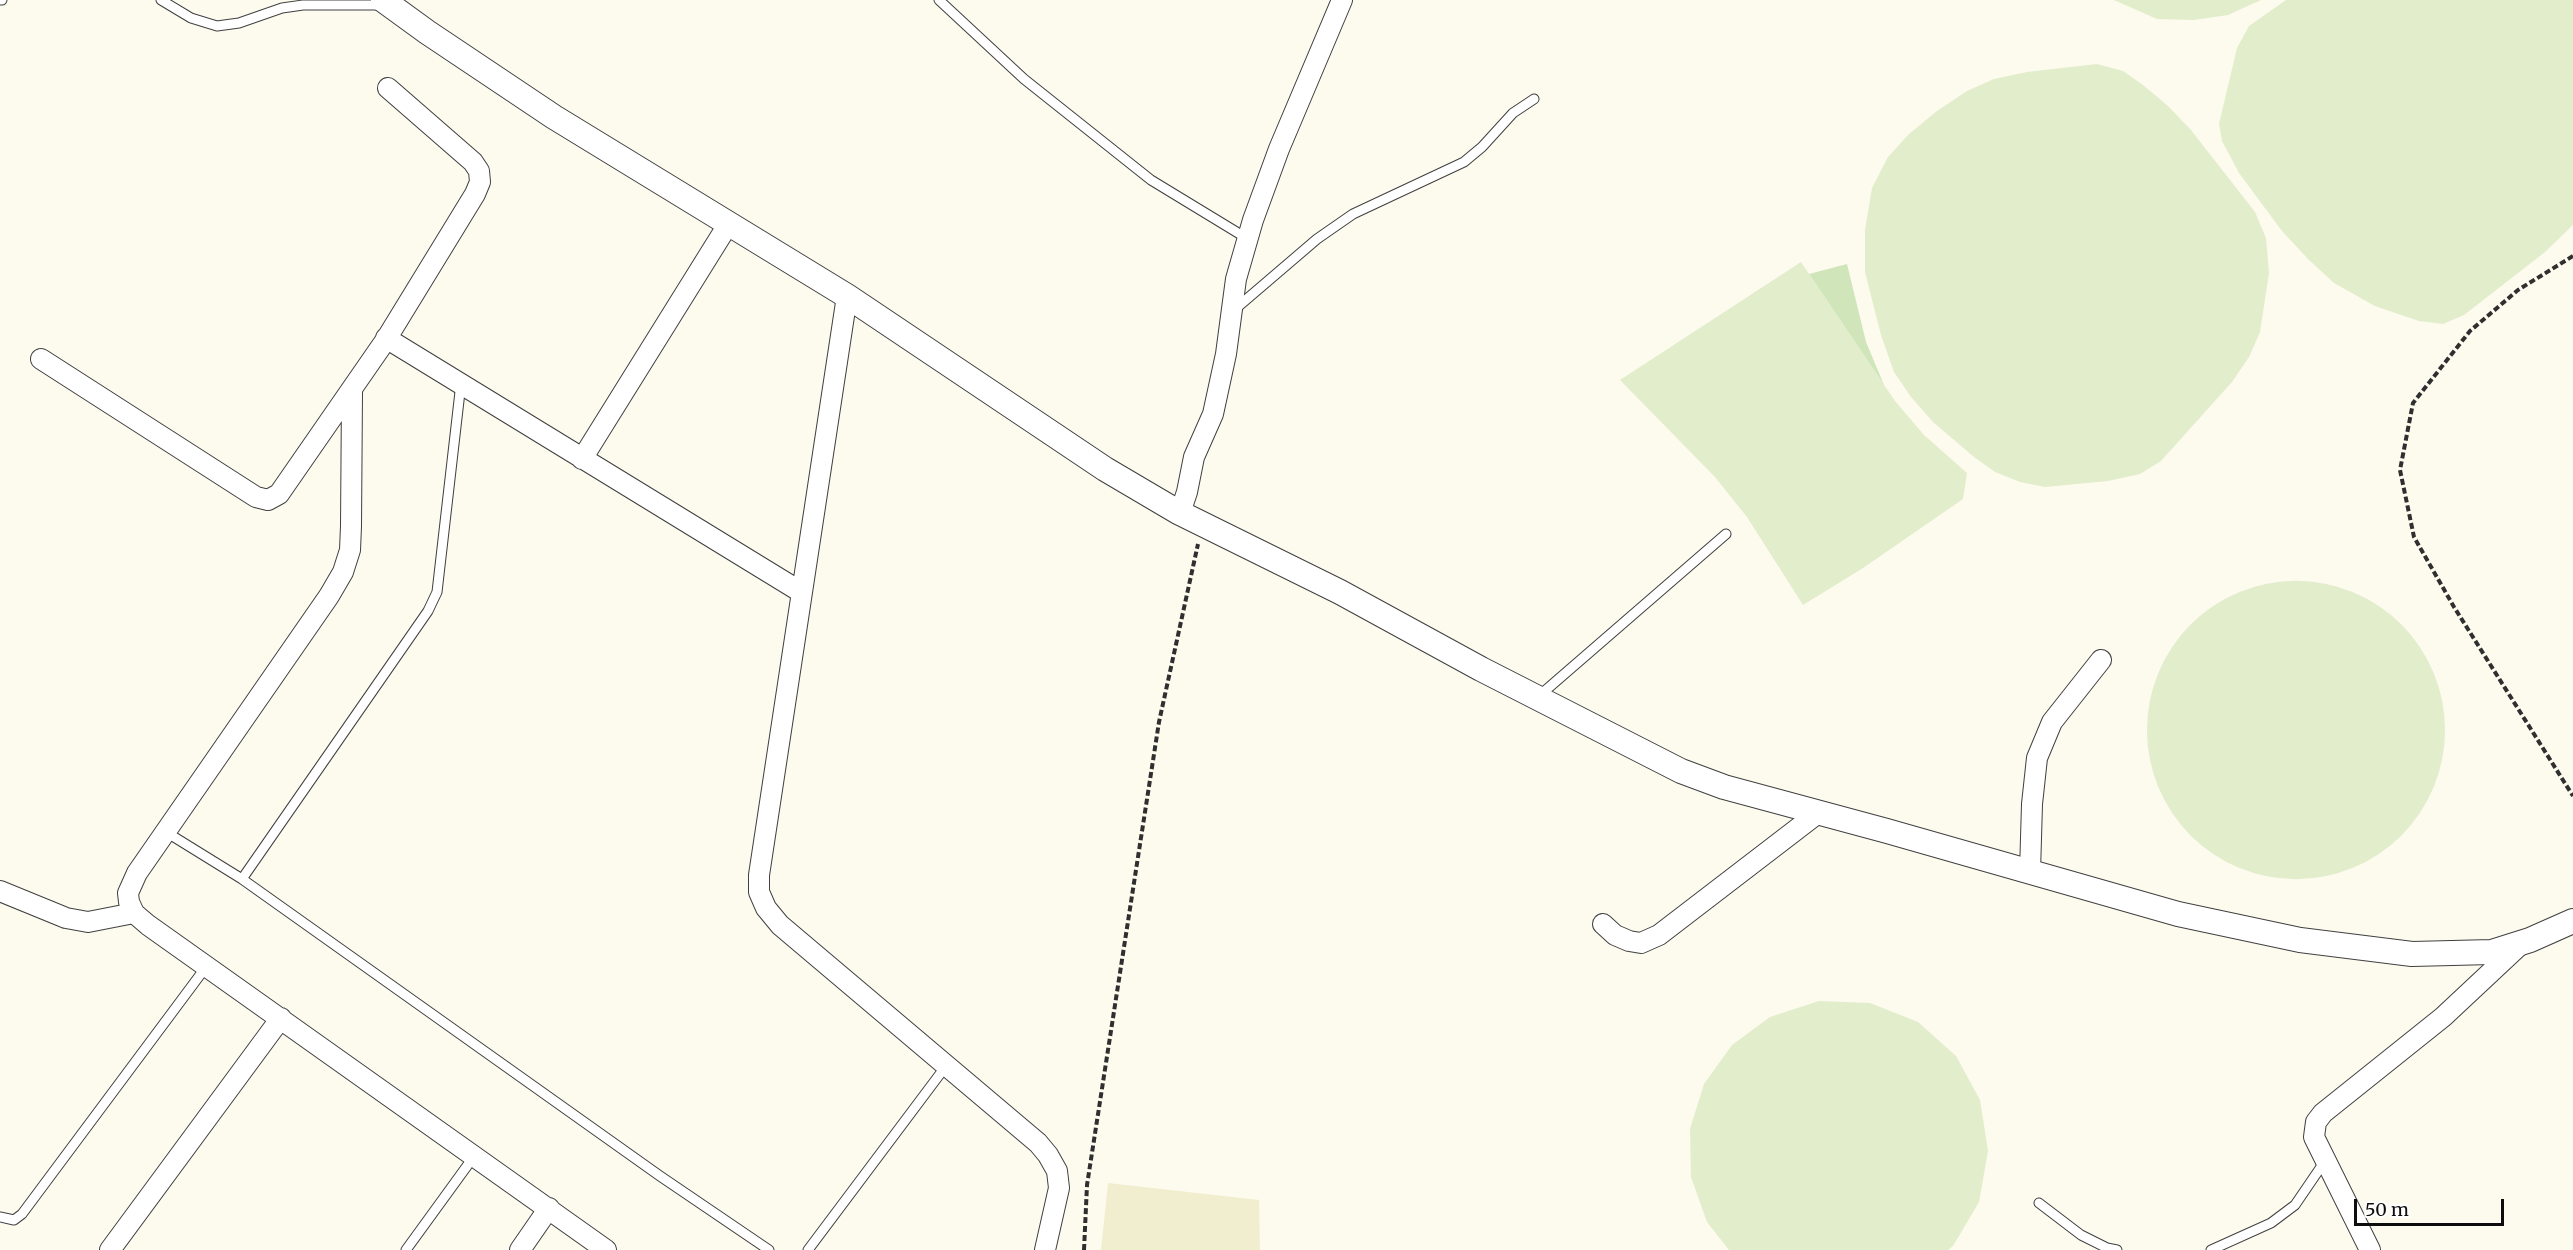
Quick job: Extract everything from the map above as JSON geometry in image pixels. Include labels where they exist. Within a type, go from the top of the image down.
[{"type":"street","points":[[1180,513],[1194,457],[1213,414],[1236,279],[1248,239],[1279,148],[1342,0]]},
{"type":"street","points":[[387,3],[554,117],[847,296],[1105,469],[1202,525],[1340,592],[1681,771],[1724,787],[2178,914],[2300,940],[2412,954],[2492,952],[2573,921]]},
{"type":"street","points":[[41,359],[256,498],[268,500],[279,494],[352,392],[476,194],[480,182],[479,171],[473,162],[388,88]]},
{"type":"street","points":[[582,459],[729,223]]},
{"type":"street","points":[[847,296],[759,875],[759,892],[766,908],[780,925],[1038,1143],[1057,1171],[1059,1188],[1045,1250]]},
{"type":"street","points":[[386,338],[801,592]]},
{"type":"street","points":[[352,392],[350,550],[343,572],[329,596],[131,884],[129,902],[134,913],[206,968],[281,1018],[606,1250]]},
{"type":"street","points":[[2030,872],[2032,804],[2037,758],[2052,722],[2101,660]]},
{"type":"street","points":[[1604,924],[1615,935],[1629,941],[1641,943],[1659,935],[1818,813]]},
{"type":"street","points":[[0,891],[66,918],[88,922],[134,913]]},
{"type":"street","points":[[2370,1250],[2314,1137],[2316,1122],[2322,1113],[2443,1017],[2523,942]]},
{"type":"street","points":[[110,1250],[281,1018]]},
{"type":"street","points":[[520,1250],[549,1208]]},
{"type":"lane","points":[[161,0],[191,18],[217,26],[239,23],[282,8],[303,5],[387,3]]},
{"type":"lane","points":[[939,0],[1024,79],[1151,180],[1248,239]]},
{"type":"lane","points":[[1232,312],[1335,226],[1353,214],[1464,162],[1482,147],[1513,113],[1534,99]]},
{"type":"lane","points":[[242,879],[428,611],[437,592],[461,383]]},
{"type":"lane","points":[[1537,697],[1726,534]]},
{"type":"lane","points":[[166,832],[242,879],[660,1176],[769,1250]]},
{"type":"lane","points":[[0,1217],[14,1220],[21,1214],[206,968]]},
{"type":"lane","points":[[808,1250],[946,1066]]},
{"type":"lane","points":[[406,1250],[475,1155]]},
{"type":"lane","points":[[2211,1250],[2271,1224],[2295,1205],[2325,1161]]},
{"type":"lane","points":[[2039,1203],[2081,1234],[2107,1248],[2117,1250]]},
{"type":"path","points":[[2573,256],[2518,290],[2470,331],[2413,403],[2400,470],[2414,537],[2454,607],[2573,796]]},
{"type":"path","points":[[1084,1250],[1087,1185],[1159,722],[1202,525]]},
{"type":"shaded area","points":[[1108,1183],[1259,1200],[1260,1250],[1101,1250]]},
{"type":"green space","points":[[2114,0],[2261,0],[2228,15],[2193,20],[2157,19]]},
{"type":"green space","points":[[2286,0],[2573,0],[2573,225],[2545,252],[2464,315],[2443,324],[2419,321],[2375,306],[2334,283],[2282,231],[2239,173],[2222,141],[2219,124],[2237,48],[2249,26]]},
{"type":"green space","points":[[2097,64],[2123,71],[2143,85],[2191,130],[2255,212],[2266,238],[2269,273],[2260,332],[2249,357],[2232,382],[2161,461],[2140,474],[2108,481],[2045,487],[2020,482],[1995,472],[1933,422],[1911,397],[1894,372],[1881,335],[1865,272],[1865,230],[1872,188],[1888,157],[1909,134],[1937,111],[1967,91],[1994,79],[2027,72]]},
{"type":"green space","points":[[1801,262],[1895,401],[1924,435],[1967,473],[1963,499],[1863,568],[1803,605],[1747,517],[1715,477],[1620,380]]},
{"type":"green space","points":[[1847,264],[1866,342],[1884,385],[1809,274]]},
{"type":"green space","points":[[2296,581],[2325,584],[2353,593],[2379,607],[2401,625],[2419,647],[2433,673],[2442,701],[2445,730],[2442,759],[2433,787],[2419,813],[2401,835],[2379,853],[2353,867],[2325,876],[2296,879],[2267,876],[2239,867],[2213,853],[2191,835],[2173,813],[2159,787],[2150,759],[2147,730],[2150,701],[2159,673],[2173,647],[2191,625],[2213,607],[2239,593],[2267,584]]},
{"type":"green space","points":[[1819,1001],[1870,1003],[1918,1022],[1956,1056],[1980,1100],[1988,1151],[1979,1202],[1953,1246],[1948,1250],[1729,1250],[1707,1222],[1691,1177],[1690,1129],[1704,1084],[1732,1045],[1770,1017]]}]
